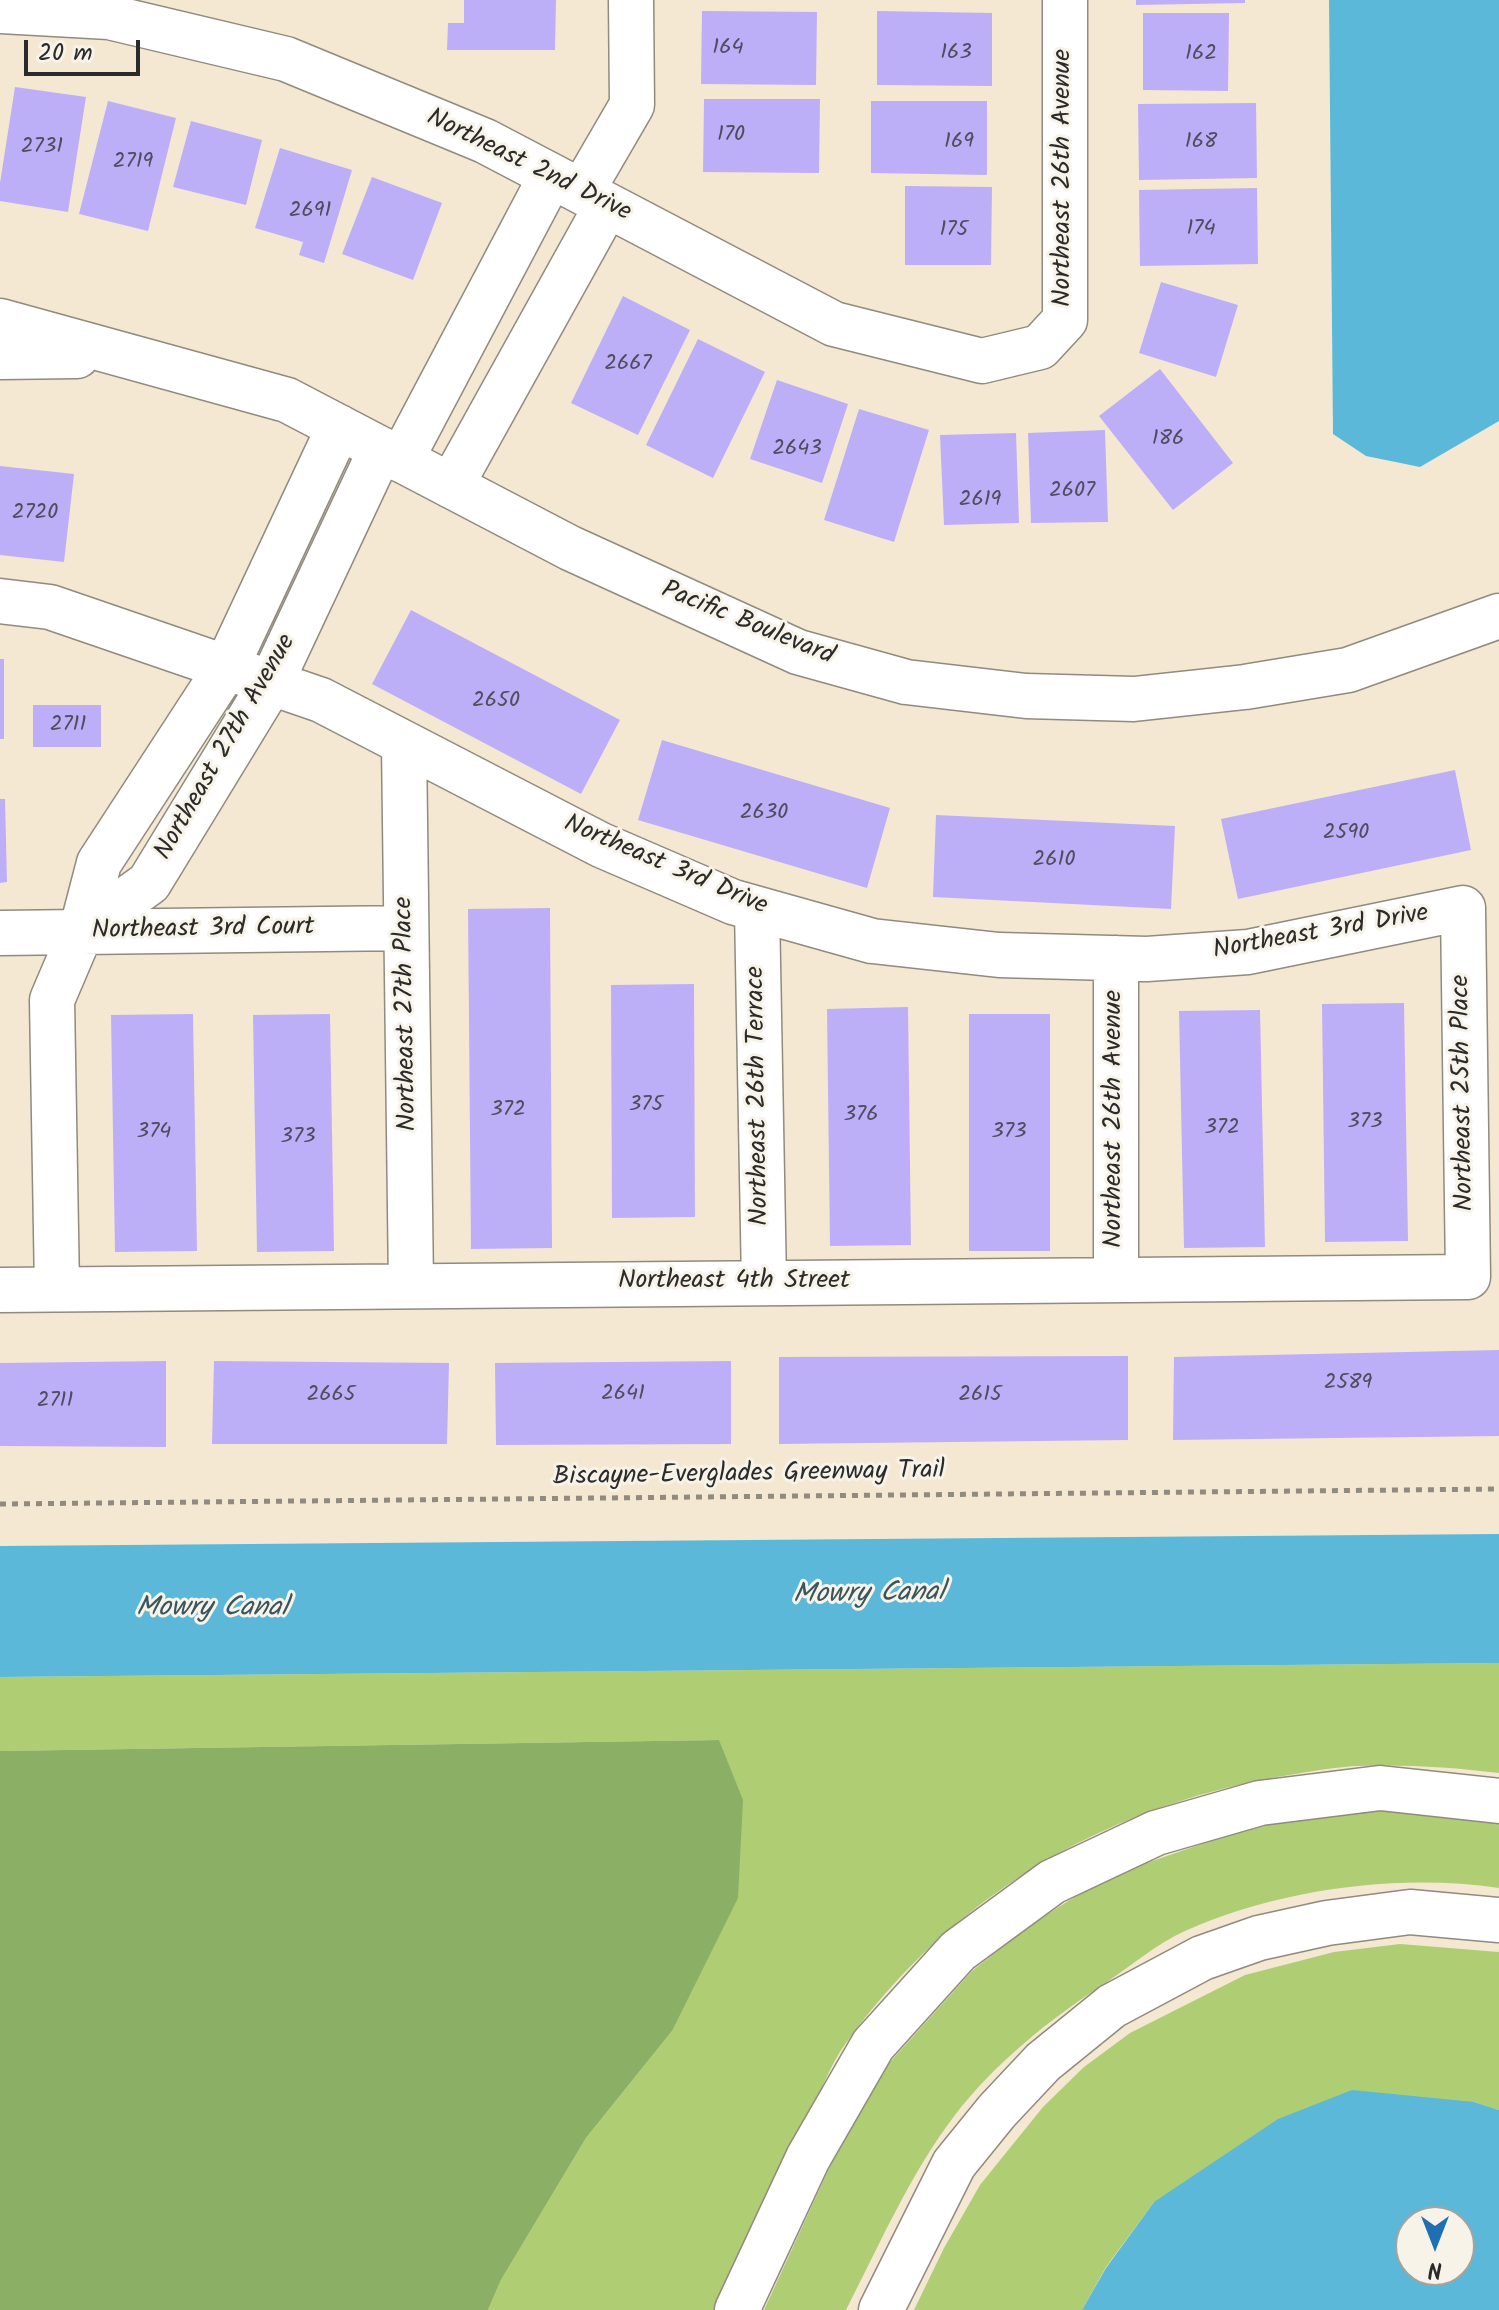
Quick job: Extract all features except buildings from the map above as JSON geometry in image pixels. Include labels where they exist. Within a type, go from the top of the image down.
[{"type":"main road","points":[[451,486],[580,191],[632,105],[631,0]]},
{"type":"main road","name":"Northeast 26th Avenue","points":[[1040,347],[1065,320],[1065,0]]},
{"type":"main road","name":"Northeast 2nd Drive","points":[[0,11],[191,18],[485,141],[834,324],[982,361],[1040,347]]},
{"type":"main road","name":"Northeast 27th Avenue","points":[[81,932],[149,883],[271,683],[391,455],[580,191]]},
{"type":"main road","name":"Pacific Boulevard","points":[[0,321],[287,400],[570,548],[798,652],[906,682],[1026,696],[1134,699],[1217,690],[1348,670],[1499,616]]},
{"type":"main road","name":"Pacific Boulevard","points":[[0,357],[127,356]]},
{"type":"main road","name":"Northeast 27th Avenue","points":[[57,1289],[52,1000],[81,932],[99,863],[226,668],[339,427]]},
{"type":"main road","name":"Northeast 3rd Drive","points":[[0,601],[50,607],[321,700],[601,845],[733,902],[872,941],[999,955],[1147,959],[1248,952],[1463,908]]},
{"type":"main road","name":"Northeast 27th Place","points":[[404,743],[411,1286]]},
{"type":"main road","name":"Northeast 25th Place","points":[[1463,908],[1468,1277]]},
{"type":"main road","name":"Northeast 26th Terrace","points":[[757,909],[764,1283]]},
{"type":"main road","name":"Northeast 3rd Court","points":[[0,933],[406,928]]},
{"type":"main road","name":"Northeast 26th Avenue","points":[[1116,958],[1116,1280]]},
{"type":"main road","name":"Northeast 4th Street","points":[[0,1290],[1468,1277]]},
{"type":"main road","points":[[737,2310],[808,2158],[873,2045],[958,1951],[1052,1882],[1156,1833],[1260,1803],[1380,1788],[1499,1801]]},
{"type":"main road","points":[[881,2310],[954,2164],[997,2111],[1043,2062],[1112,2006],[1202,1958],[1259,1938],[1327,1923],[1410,1912],[1499,1920]]},
{"type":"path","name":"Biscayne-Everglades Greenway Trail","points":[[0,1504],[1499,1489]]},
{"type":"green space","points":[[1499,1663],[1499,1773],[1427,1766],[1354,1766],[1277,1777],[1212,1792],[1150,1812],[1091,1837],[1035,1867],[982,1903],[933,1944],[888,1991],[840,2052],[719,2310],[488,2310],[501,2280],[586,2138],[672,2031],[719,1740],[0,1751],[0,1677]]},
{"type":"green space","points":[[719,1740],[743,1800],[738,1898],[672,2031],[586,2138],[501,2280],[488,2310],[0,2310],[0,1751]]},
{"type":"green space","points":[[1384,1809],[1499,1816],[1499,1888],[1421,1882],[1339,1888],[1260,1904],[1221,1916],[1164,1942],[1044,2027],[1005,2060],[971,2096],[939,2138],[910,2185],[846,2310],[764,2310],[833,2160],[867,2099],[890,2062],[972,1971],[1032,1924],[1081,1893],[1129,1869],[1228,1835],[1305,1816]]},
{"type":"green space","points":[[1400,1944],[1499,1952],[1499,2110],[1474,2102],[1154,2202],[1106,2267],[1082,2310],[914,2310],[944,2248],[980,2185],[1043,2107],[1084,2067],[1130,2033],[1245,1975],[1334,1952]]},
{"type":"water","points":[[1329,0],[1499,0],[1499,421],[1420,467],[1366,456],[1333,434]]},
{"type":"water","name":"Mowry Canal","points":[[1499,1534],[1499,1663],[0,1677],[0,1546]]},
{"type":"water","points":[[1352,2090],[1474,2102],[1499,2110],[1499,2310],[1082,2310],[1106,2268],[1154,2202],[1278,2119]]}]
